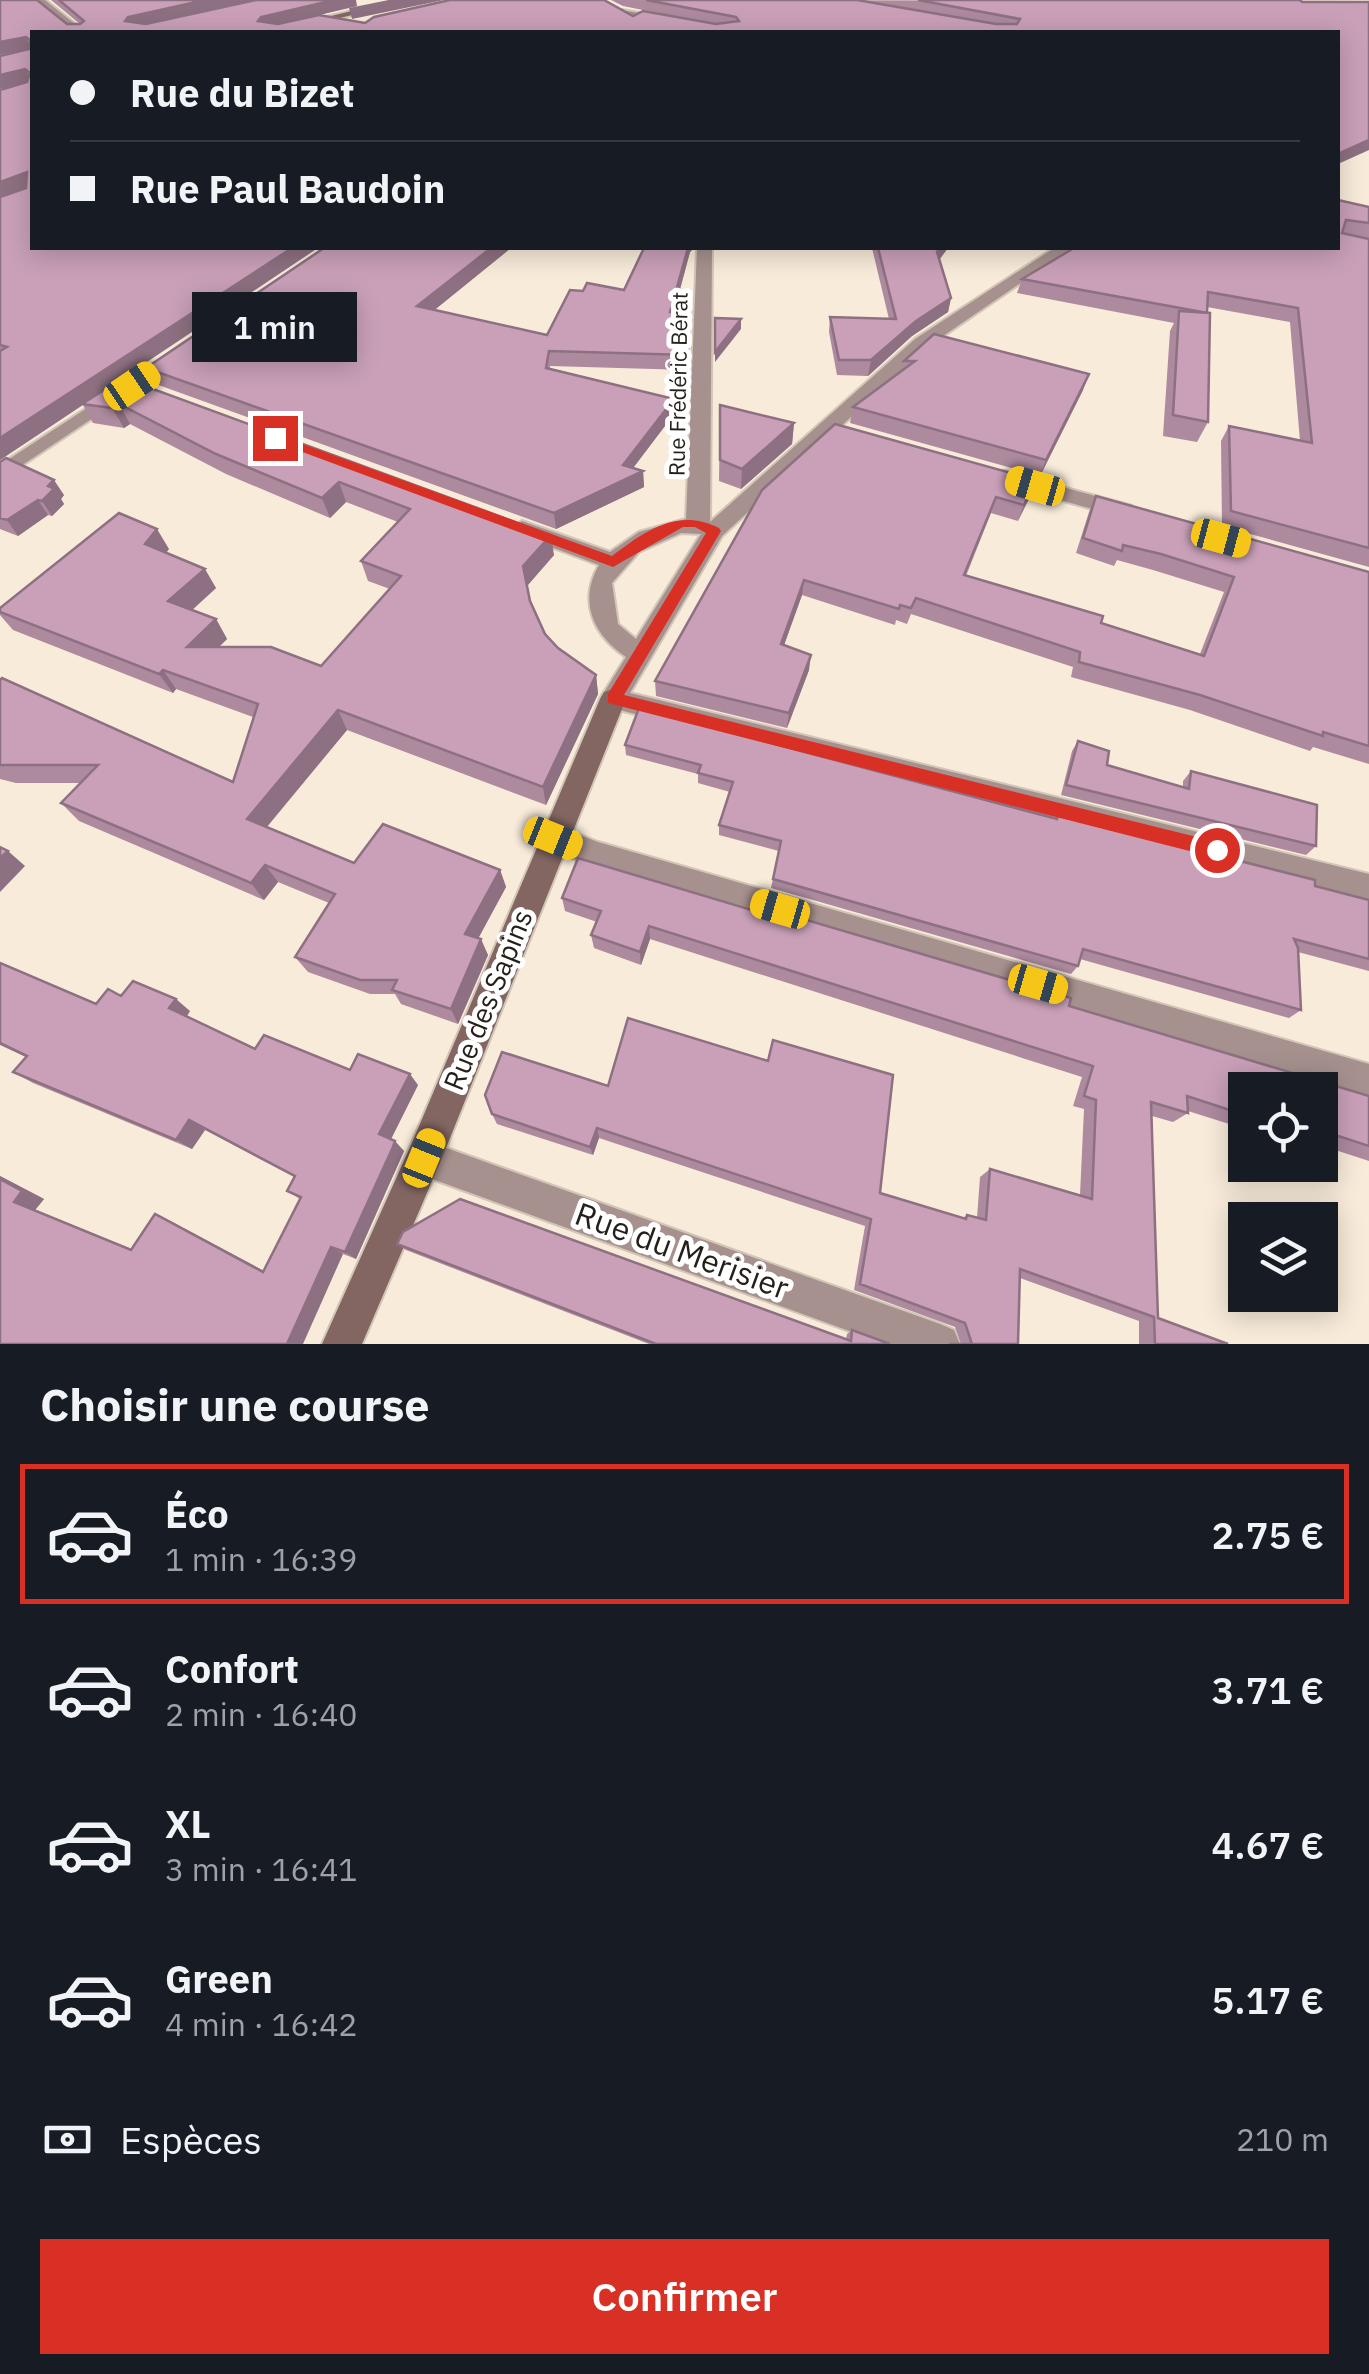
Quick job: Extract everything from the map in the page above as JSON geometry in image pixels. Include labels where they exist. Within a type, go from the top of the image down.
[{"type":"street","points":[[39,0],[77,30]]},
{"type":"street","points":[[359,0],[377,8]]},
{"type":"street","points":[[279,30],[410,0]]},
{"type":"street","points":[[610,6],[720,30]]},
{"type":"street","points":[[625,12],[647,30]]},
{"type":"street","points":[[319,21],[354,26],[389,18]]},
{"type":"street","name":"Rue Frédéric Bérat","points":[[704,250],[705,527]]},
{"type":"street","name":"Rue des Sapins","points":[[342,1344],[424,1158],[553,838],[614,699],[705,527],[920,343],[1061,250]]},
{"type":"street","points":[[0,474],[141,389],[194,343]]},
{"type":"street","points":[[826,427],[850,433]]},
{"type":"street","points":[[984,471],[1138,514]]},
{"type":"street","points":[[505,522],[613,562]]},
{"type":"street","points":[[638,653],[610,632],[601,606],[602,582],[613,562],[654,536],[681,523],[705,527]]},
{"type":"street","points":[[614,699],[1369,888]]},
{"type":"street","points":[[553,838],[596,856],[1369,1081]]},
{"type":"street","name":"Rue du Merisier","points":[[424,1158],[940,1344]]},
{"type":"building","points":[[0,0],[37,0],[67,24],[84,21],[59,0],[205,0],[128,17],[125,21],[146,24],[256,0],[334,0],[261,17],[258,21],[278,24],[319,15],[365,23],[374,17],[450,0],[604,0],[633,16],[643,11],[716,24],[739,21],[736,17],[646,0],[857,0],[996,24],[1017,24],[1020,19],[918,0],[1369,2],[1369,140],[1340,153],[1340,30],[30,30],[30,40],[26,37],[0,42]]},
{"type":"building","points":[[30,40],[30,73],[25,69],[0,75],[0,56],[29,49]]},
{"type":"building","points":[[30,73],[30,250],[289,250],[0,438],[0,351],[7,347],[0,345],[0,197],[26,188],[27,172],[0,182],[0,90],[27,82]]},
{"type":"building","points":[[1340,200],[1369,207],[1369,223],[1346,220],[1342,233],[1369,239],[1369,548],[1231,511],[1229,426],[1312,443],[1298,308],[1208,292],[1207,313],[1022,279],[1071,250],[1340,250]]},
{"type":"building","points":[[321,250],[488,250],[417,306],[547,335],[570,290],[583,291],[587,283],[624,290],[643,250],[687,250],[670,312],[690,312],[688,355],[549,351],[546,368],[674,399],[623,465],[643,471],[554,513],[146,368]]},
{"type":"building","points":[[879,250],[938,250],[951,298],[916,321],[871,360],[839,360],[830,317],[896,319]]},
{"type":"building","points":[[1179,311],[1210,313],[1208,422],[1173,415]]},
{"type":"building","points":[[715,318],[741,319],[715,352]]},
{"type":"building","points":[[934,334],[1089,374],[1046,460],[853,407],[915,361],[904,361]]},
{"type":"building","points":[[123,378],[551,535],[523,566],[530,601],[545,634],[596,675],[543,787],[338,710],[247,819],[354,863],[383,824],[500,870],[465,934],[481,939],[451,1009],[392,990],[397,980],[360,980],[295,957],[335,894],[265,865],[251,883],[61,803],[98,765],[0,765],[2,678],[233,782],[258,704],[163,670],[159,674],[0,612],[0,608],[119,513],[157,529],[145,544],[205,569],[168,601],[216,619],[187,647],[271,647],[321,666],[401,576],[361,561],[410,509],[339,482],[322,498],[216,454],[119,404],[112,408],[82,404]]},
{"type":"building","points":[[720,405],[794,423],[742,469],[720,460]]},
{"type":"building","points":[[835,424],[1036,480],[1024,505],[996,497],[964,575],[1103,616],[1101,623],[1204,656],[1234,577],[1161,554],[1123,545],[1122,551],[1083,538],[1096,496],[1369,572],[1369,746],[1323,732],[1323,736],[1200,695],[1079,662],[1080,652],[916,598],[911,608],[900,605],[899,609],[804,580],[781,644],[811,655],[789,713],[655,681],[762,490]]},
{"type":"building","points":[[6,458],[54,480],[48,486],[54,489],[42,501],[7,520],[0,518],[0,462]]},
{"type":"building","points":[[639,708],[1057,819],[1058,815],[1315,880],[1315,886],[1369,900],[1369,959],[1294,939],[1298,948],[1301,1010],[1083,949],[1078,966],[773,879],[781,841],[719,825],[733,782],[698,773],[701,765],[625,745]]},
{"type":"building","points":[[1078,741],[1109,751],[1107,765],[1189,789],[1191,771],[1317,805],[1316,846],[1066,785]]},
{"type":"building","points":[[578,858],[765,914],[766,908],[1071,998],[1069,1006],[1289,1072],[1228,1072],[1228,1109],[1187,1096],[1188,1113],[1151,1102],[1158,1318],[1228,1344],[1155,1344],[1154,1317],[1020,1269],[1018,1344],[972,1344],[965,1323],[860,1284],[871,1219],[597,1128],[590,1147],[492,1114],[485,1095],[502,1052],[608,1086],[628,1018],[768,1061],[773,1040],[893,1075],[880,1193],[966,1219],[967,1215],[986,1220],[990,1169],[1092,1199],[1096,1100],[1084,1096],[1093,1066],[649,926],[640,952],[591,935],[601,911],[562,898]]},
{"type":"building","points":[[0,963],[96,1004],[108,989],[121,996],[133,981],[176,999],[169,1008],[255,1049],[264,1035],[350,1070],[358,1054],[410,1074],[379,1134],[395,1141],[393,1147],[345,1252],[331,1247],[287,1344],[0,1344],[0,1179],[22,1191],[14,1202],[131,1250],[155,1214],[263,1272],[301,1197],[287,1191],[295,1176],[189,1120],[176,1140],[13,1072],[27,1056],[0,1043]]},
{"type":"building","points":[[1338,1087],[1369,1096],[1369,1146],[1338,1136]]},
{"type":"building","points":[[460,1199],[851,1341],[852,1330],[890,1344],[656,1344],[397,1244],[403,1232]]},
{"type":"route","points":[[275,438],[613,562],[640,542],[681,523],[697,522],[714,531],[614,699],[1217,850]]}]
